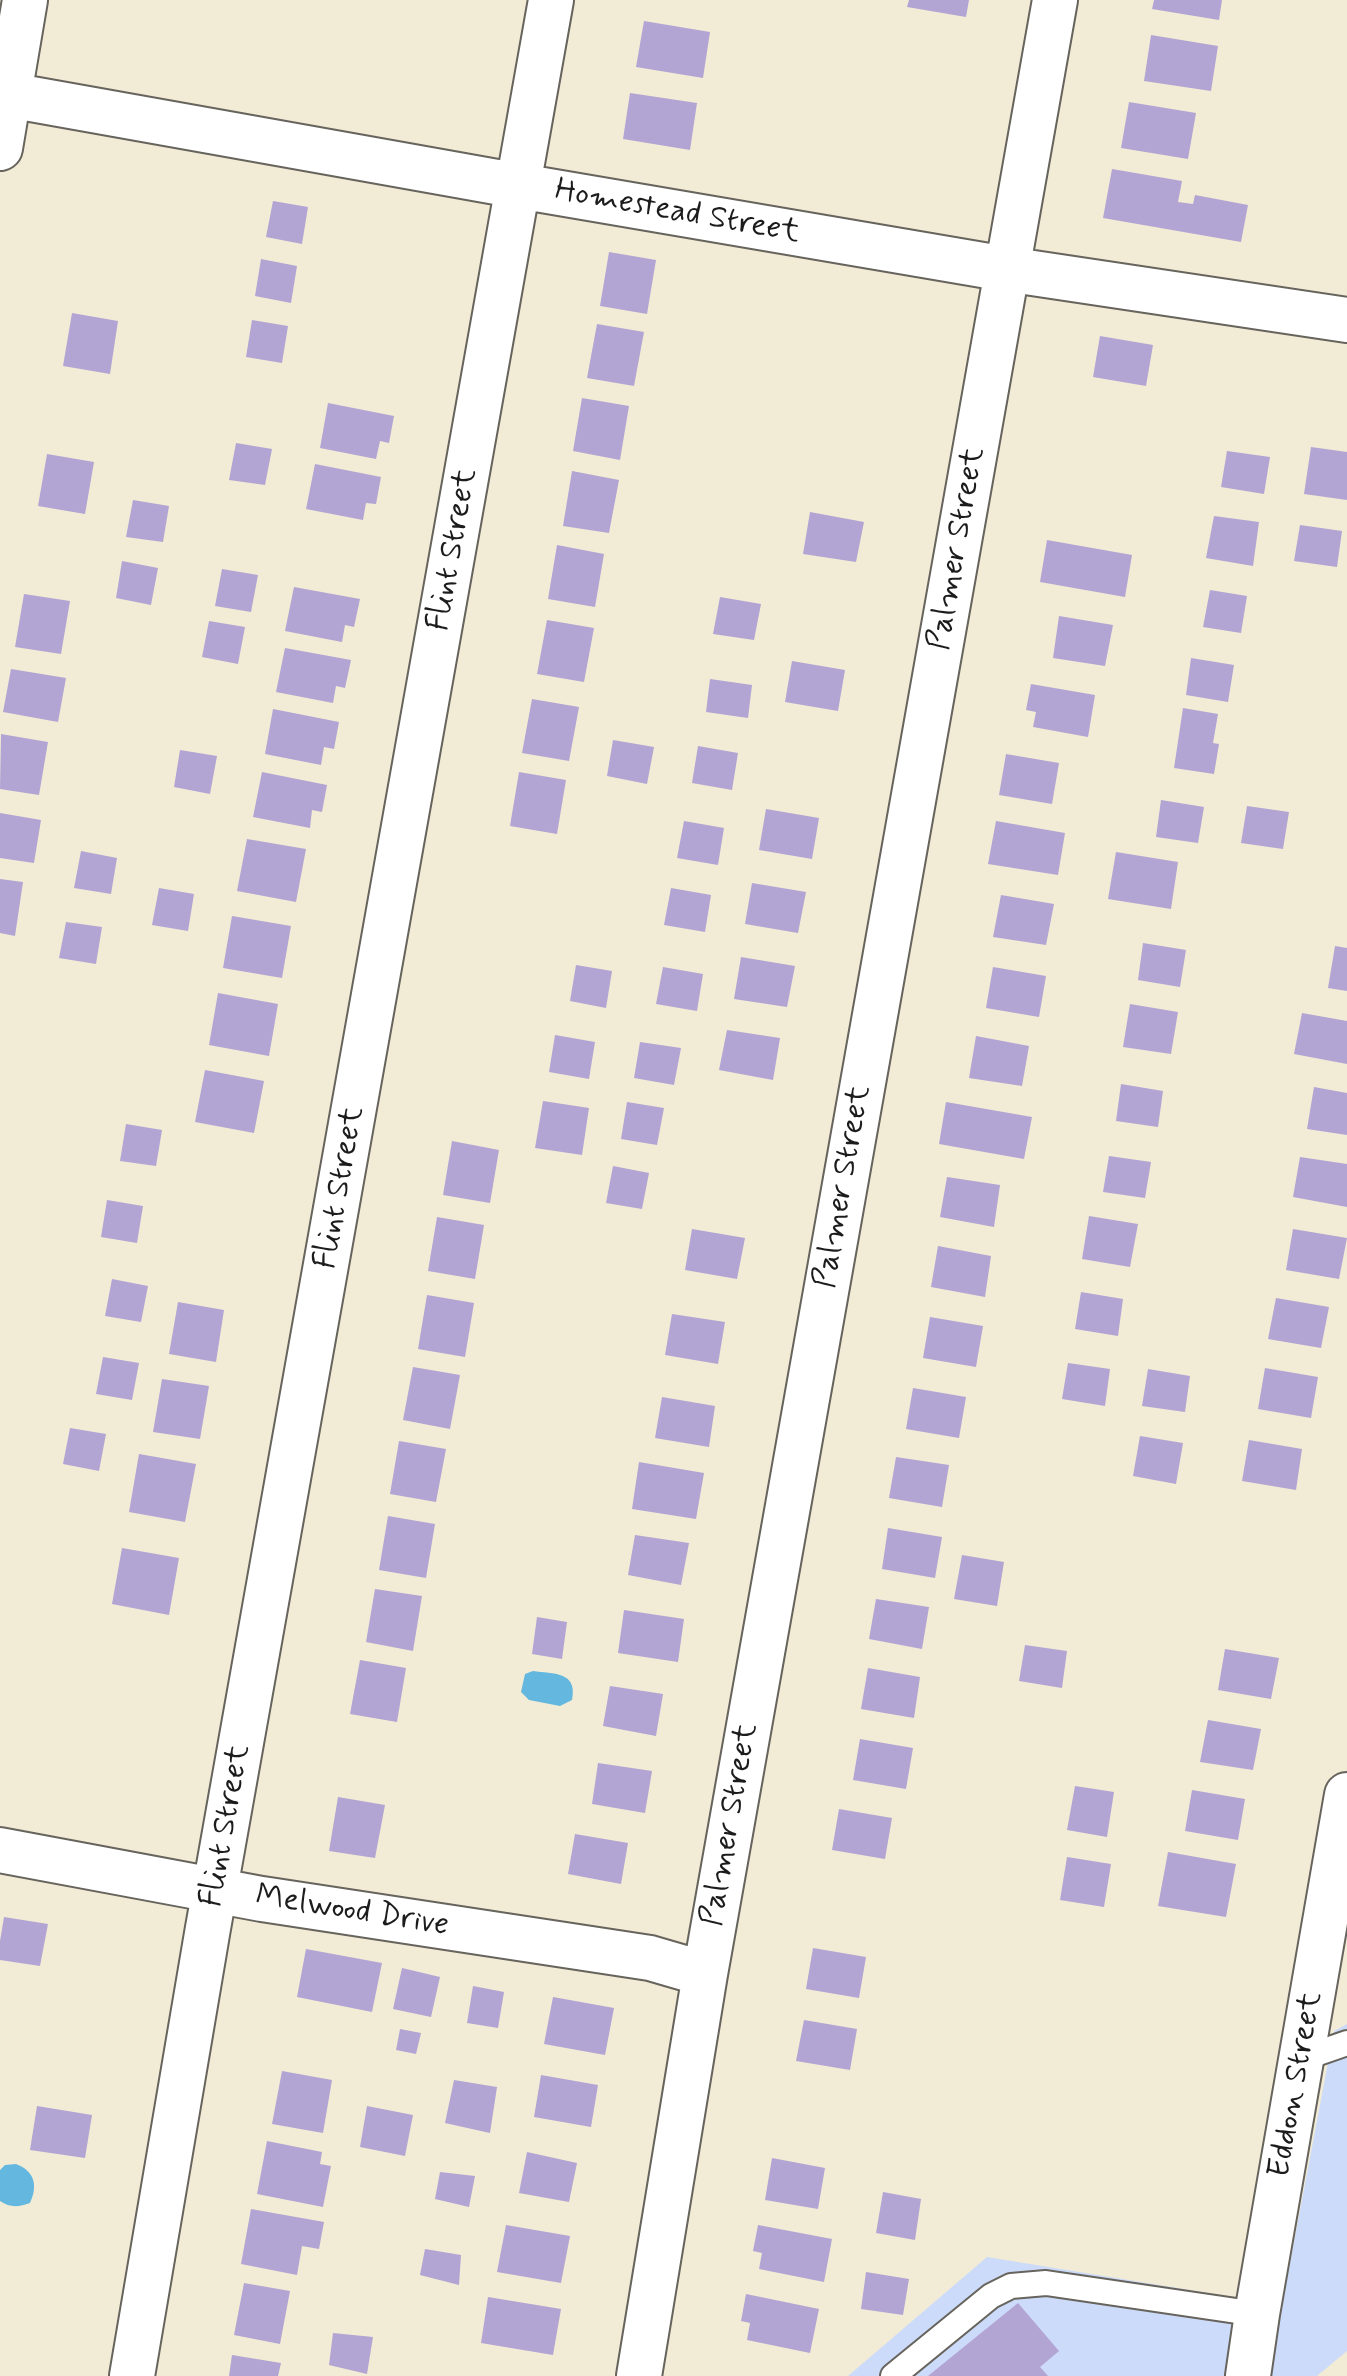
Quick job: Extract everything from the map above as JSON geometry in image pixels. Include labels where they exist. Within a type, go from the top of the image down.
[{"type":"street","points":[[0,148],[25,0]]},
{"type":"street","name":"Flint Street","points":[[132,2376],[551,0]]},
{"type":"street","name":"Palmer Street","points":[[639,2376],[705,1974],[1055,0]]},
{"type":"street","name":"Homestead Street","points":[[9,95],[1006,269],[1347,320]]},
{"type":"street","name":"Eddon Street","points":[[1248,2376],[1347,1795]]},
{"type":"street","name":"Melwood Drive","points":[[0,1850],[216,1890],[650,1958],[705,1974]]},
{"type":"lane","points":[[1301,2059],[1347,2043]]},
{"type":"lane","points":[[893,2376],[991,2296],[1011,2286],[1046,2283],[1257,2314]]},
{"type":"shaded area","points":[[1347,2024],[1347,2351],[1317,2376],[848,2376],[987,2257],[1282,2305],[1334,2031]]},
{"type":"water","points":[[533,1671],[568,1679],[573,1691],[572,1700],[560,1706],[529,1700],[521,1692],[525,1674]]},
{"type":"water","points":[[16,2164],[31,2175],[34,2191],[30,2203],[15,2206],[0,2201],[0,2170],[5,2165]]},
{"type":"building","points":[[909,0],[969,0],[966,17],[907,7]]},
{"type":"building","points":[[1154,0],[1222,0],[1219,20],[1152,9]]},
{"type":"building","points":[[644,21],[710,32],[703,78],[636,67]]},
{"type":"building","points":[[1151,35],[1218,46],[1211,91],[1144,81]]},
{"type":"building","points":[[630,93],[697,103],[690,150],[623,139]]},
{"type":"building","points":[[1129,102],[1196,113],[1188,159],[1121,148]]},
{"type":"building","points":[[1112,169],[1182,181],[1178,202],[1193,204],[1195,195],[1248,205],[1241,242],[1103,218]]},
{"type":"building","points":[[273,201],[308,207],[302,244],[266,237]]},
{"type":"building","points":[[609,252],[656,260],[647,314],[600,306]]},
{"type":"building","points":[[261,259],[297,266],[291,303],[255,296]]},
{"type":"building","points":[[72,313],[118,321],[110,374],[63,366]]},
{"type":"building","points":[[252,320],[288,326],[282,363],[246,357]]},
{"type":"building","points":[[597,324],[644,332],[634,386],[587,378]]},
{"type":"building","points":[[1100,336],[1153,345],[1146,386],[1093,377]]},
{"type":"building","points":[[582,398],[629,406],[620,460],[573,451]]},
{"type":"building","points":[[328,403],[394,416],[389,443],[380,441],[376,459],[320,448]]},
{"type":"building","points":[[236,443],[272,449],[265,485],[229,480]]},
{"type":"building","points":[[1311,447],[1347,452],[1347,500],[1304,494]]},
{"type":"building","points":[[1227,451],[1270,457],[1264,494],[1221,487]]},
{"type":"building","points":[[47,454],[94,462],[85,514],[38,506]]},
{"type":"building","points":[[315,464],[381,477],[376,504],[366,503],[363,520],[306,509]]},
{"type":"building","points":[[572,471],[619,480],[609,533],[563,526]]},
{"type":"building","points":[[133,500],[169,506],[163,542],[126,537]]},
{"type":"building","points":[[810,512],[864,522],[856,562],[803,554]]},
{"type":"building","points":[[1214,516],[1259,522],[1253,566],[1206,558]]},
{"type":"building","points":[[1300,525],[1342,531],[1337,567],[1294,561]]},
{"type":"building","points":[[1047,540],[1132,555],[1125,597],[1040,582]]},
{"type":"building","points":[[557,545],[604,554],[595,607],[548,599]]},
{"type":"building","points":[[122,561],[158,568],[151,605],[116,598]]},
{"type":"building","points":[[222,569],[258,575],[251,612],[215,606]]},
{"type":"building","points":[[294,587],[360,599],[354,627],[345,625],[342,642],[285,631]]},
{"type":"building","points":[[1210,590],[1247,596],[1241,633],[1203,627]]},
{"type":"building","points":[[24,594],[70,601],[61,654],[15,647]]},
{"type":"building","points":[[720,597],[761,604],[754,640],[713,634]]},
{"type":"building","points":[[1059,616],[1113,625],[1105,666],[1053,658]]},
{"type":"building","points":[[547,620],[594,628],[584,682],[537,674]]},
{"type":"building","points":[[209,621],[245,627],[238,664],[202,657]]},
{"type":"building","points":[[285,648],[351,660],[345,688],[336,686],[333,703],[276,692]]},
{"type":"building","points":[[1191,658],[1234,665],[1228,702],[1186,695]]},
{"type":"building","points":[[792,661],[845,670],[838,711],[785,702]]},
{"type":"building","points":[[11,669],[66,678],[58,722],[3,712]]},
{"type":"building","points":[[710,679],[752,685],[748,718],[706,712]]},
{"type":"building","points":[[1031,684],[1095,695],[1088,737],[1033,727],[1036,712],[1026,710]]},
{"type":"building","points":[[532,699],[579,707],[569,761],[522,753]]},
{"type":"building","points":[[1183,708],[1218,714],[1213,743],[1219,744],[1214,774],[1174,768]]},
{"type":"building","points":[[273,709],[339,722],[334,749],[324,747],[321,765],[265,754]]},
{"type":"building","points":[[1,734],[48,742],[39,795],[0,789]]},
{"type":"building","points":[[613,740],[654,747],[647,784],[607,776]]},
{"type":"building","points":[[698,746],[738,753],[732,790],[692,783]]},
{"type":"building","points":[[180,750],[217,756],[210,794],[174,787]]},
{"type":"building","points":[[1006,754],[1059,763],[1052,804],[999,795]]},
{"type":"building","points":[[262,772],[327,785],[322,812],[312,810],[310,828],[253,817]]},
{"type":"building","points":[[519,772],[566,780],[557,834],[510,826]]},
{"type":"building","points":[[1161,800],[1204,807],[1198,843],[1156,837]]},
{"type":"building","points":[[1247,806],[1289,812],[1283,849],[1241,843]]},
{"type":"building","points":[[766,809],[819,818],[812,859],[759,850]]},
{"type":"building","points":[[0,813],[41,820],[34,863],[0,858]]},
{"type":"building","points":[[684,821],[724,828],[718,865],[677,858]]},
{"type":"building","points":[[996,821],[1065,833],[1058,875],[988,864]]},
{"type":"building","points":[[247,839],[306,849],[296,902],[237,891]]},
{"type":"building","points":[[81,851],[117,858],[111,894],[74,888]]},
{"type":"building","points":[[1116,852],[1178,862],[1171,909],[1108,899]]},
{"type":"building","points":[[0,879],[23,882],[15,936],[0,933]]},
{"type":"building","points":[[752,883],[806,892],[798,933],[745,924]]},
{"type":"building","points":[[159,888],[194,894],[188,931],[152,925]]},
{"type":"building","points":[[671,888],[711,895],[705,932],[664,925]]},
{"type":"building","points":[[1001,895],[1054,904],[1046,945],[993,937]]},
{"type":"building","points":[[232,916],[291,926],[282,978],[223,968]]},
{"type":"building","points":[[66,922],[102,927],[96,964],[59,958]]},
{"type":"building","points":[[1143,943],[1186,950],[1180,987],[1138,980]]},
{"type":"building","points":[[1335,946],[1347,948],[1347,991],[1328,988]]},
{"type":"building","points":[[741,957],[795,966],[787,1007],[734,999]]},
{"type":"building","points":[[576,965],[612,971],[606,1008],[570,1001]]},
{"type":"building","points":[[663,967],[703,974],[697,1011],[656,1004]]},
{"type":"building","points":[[993,967],[1046,976],[1039,1017],[986,1008]]},
{"type":"building","points":[[218,993],[278,1004],[269,1056],[209,1045]]},
{"type":"building","points":[[1130,1004],[1178,1012],[1171,1054],[1123,1047]]},
{"type":"building","points":[[1302,1013],[1347,1021],[1347,1064],[1294,1054]]},
{"type":"building","points":[[727,1030],[780,1038],[773,1080],[719,1070]]},
{"type":"building","points":[[555,1035],[595,1042],[589,1079],[549,1072]]},
{"type":"building","points":[[976,1036],[1029,1046],[1022,1086],[969,1078]]},
{"type":"building","points":[[640,1042],[681,1048],[674,1085],[634,1078]]},
{"type":"building","points":[[205,1070],[264,1081],[254,1133],[195,1122]]},
{"type":"building","points":[[1121,1084],[1163,1091],[1158,1127],[1116,1121]]},
{"type":"building","points":[[1314,1087],[1347,1093],[1347,1135],[1307,1129]]},
{"type":"building","points":[[543,1101],[589,1108],[582,1155],[535,1148]]},
{"type":"building","points":[[627,1102],[664,1108],[657,1145],[621,1139]]},
{"type":"building","points":[[946,1102],[1032,1117],[1024,1159],[939,1144]]},
{"type":"building","points":[[126,1124],[162,1130],[156,1166],[120,1161]]},
{"type":"building","points":[[452,1141],[499,1150],[490,1203],[443,1195]]},
{"type":"building","points":[[1109,1156],[1151,1162],[1145,1198],[1103,1192]]},
{"type":"building","points":[[1300,1157],[1347,1164],[1347,1207],[1293,1197]]},
{"type":"building","points":[[613,1166],[649,1173],[642,1209],[606,1203]]},
{"type":"building","points":[[947,1177],[1000,1185],[994,1227],[940,1217]]},
{"type":"building","points":[[107,1200],[143,1206],[137,1243],[101,1237]]},
{"type":"building","points":[[1089,1216],[1138,1224],[1130,1267],[1082,1259]]},
{"type":"building","points":[[437,1217],[484,1225],[475,1279],[428,1271]]},
{"type":"building","points":[[692,1229],[745,1238],[737,1279],[685,1270]]},
{"type":"building","points":[[1293,1229],[1347,1238],[1339,1279],[1286,1270]]},
{"type":"building","points":[[938,1246],[991,1256],[985,1297],[931,1287]]},
{"type":"building","points":[[112,1279],[148,1286],[141,1322],[105,1316]]},
{"type":"building","points":[[1081,1292],[1123,1299],[1118,1336],[1075,1329]]},
{"type":"building","points":[[427,1295],[474,1303],[465,1357],[418,1349]]},
{"type":"building","points":[[1276,1298],[1329,1307],[1321,1348],[1268,1339]]},
{"type":"building","points":[[178,1302],[224,1310],[216,1362],[169,1354]]},
{"type":"building","points":[[672,1314],[725,1322],[718,1364],[665,1355]]},
{"type":"building","points":[[930,1317],[983,1326],[976,1367],[923,1358]]},
{"type":"building","points":[[103,1357],[139,1363],[132,1400],[96,1394]]},
{"type":"building","points":[[1068,1363],[1110,1369],[1105,1406],[1062,1399]]},
{"type":"building","points":[[413,1367],[460,1375],[450,1429],[403,1420]]},
{"type":"building","points":[[1265,1368],[1318,1377],[1311,1418],[1258,1409]]},
{"type":"building","points":[[1148,1369],[1190,1376],[1185,1412],[1142,1406]]},
{"type":"building","points":[[162,1379],[209,1386],[200,1439],[153,1432]]},
{"type":"building","points":[[913,1388],[966,1397],[959,1438],[906,1429]]},
{"type":"building","points":[[662,1397],[715,1406],[709,1447],[655,1438]]},
{"type":"building","points":[[70,1428],[106,1434],[99,1471],[63,1464]]},
{"type":"building","points":[[1140,1436],[1183,1443],[1176,1484],[1133,1476]]},
{"type":"building","points":[[1249,1440],[1302,1449],[1296,1490],[1242,1481]]},
{"type":"building","points":[[399,1441],[446,1449],[436,1502],[390,1494]]},
{"type":"building","points":[[139,1454],[196,1464],[185,1522],[129,1512]]},
{"type":"building","points":[[896,1457],[949,1465],[942,1507],[889,1498]]},
{"type":"building","points":[[639,1462],[704,1473],[696,1519],[632,1509]]},
{"type":"building","points":[[388,1516],[435,1524],[426,1578],[379,1570]]},
{"type":"building","points":[[888,1528],[942,1537],[935,1578],[882,1569]]},
{"type":"building","points":[[635,1535],[689,1543],[681,1585],[628,1575]]},
{"type":"building","points":[[122,1548],[179,1558],[169,1615],[112,1604]]},
{"type":"building","points":[[962,1555],[1004,1562],[997,1606],[954,1599]]},
{"type":"building","points":[[375,1589],[422,1596],[413,1651],[366,1642]]},
{"type":"building","points":[[876,1599],[929,1607],[922,1649],[869,1639]]},
{"type":"building","points":[[624,1610],[684,1619],[678,1662],[618,1653]]},
{"type":"building","points":[[537,1617],[567,1622],[562,1659],[532,1654]]},
{"type":"building","points":[[1025,1645],[1067,1651],[1062,1688],[1019,1681]]},
{"type":"building","points":[[1225,1649],[1279,1658],[1271,1699],[1218,1690]]},
{"type":"building","points":[[360,1660],[406,1668],[397,1722],[350,1714]]},
{"type":"building","points":[[868,1668],[920,1677],[914,1718],[861,1709]]},
{"type":"building","points":[[610,1686],[663,1694],[656,1736],[603,1726]]},
{"type":"building","points":[[1208,1720],[1261,1729],[1253,1770],[1200,1762]]},
{"type":"building","points":[[860,1739],[913,1748],[906,1789],[853,1780]]},
{"type":"building","points":[[598,1763],[652,1771],[645,1813],[592,1804]]},
{"type":"building","points":[[1075,1786],[1114,1792],[1107,1837],[1067,1830]]},
{"type":"building","points":[[1192,1790],[1245,1799],[1238,1840],[1185,1831]]},
{"type":"building","points":[[338,1797],[385,1805],[375,1858],[329,1851]]},
{"type":"building","points":[[839,1809],[892,1818],[885,1859],[832,1850]]},
{"type":"building","points":[[575,1834],[628,1843],[621,1884],[568,1874]]},
{"type":"building","points":[[1168,1852],[1236,1864],[1226,1917],[1158,1906]]},
{"type":"building","points":[[1067,1857],[1111,1864],[1104,1907],[1060,1900]]},
{"type":"building","points":[[4,1917],[48,1924],[40,1966],[0,1960]]},
{"type":"building","points":[[813,1948],[866,1957],[859,1998],[806,1989]]},
{"type":"building","points":[[306,1949],[382,1963],[372,2012],[297,1997]]},
{"type":"building","points":[[402,1968],[440,1977],[431,2017],[393,2009]]},
{"type":"building","points":[[473,1986],[504,1992],[498,2028],[467,2023]]},
{"type":"building","points":[[553,1997],[614,2008],[605,2055],[544,2044]]},
{"type":"building","points":[[804,2020],[857,2029],[850,2070],[796,2061]]},
{"type":"building","points":[[400,2029],[421,2033],[416,2054],[396,2050]]},
{"type":"building","points":[[282,2071],[332,2080],[323,2133],[272,2124]]},
{"type":"building","points":[[541,2075],[598,2085],[591,2127],[534,2117]]},
{"type":"building","points":[[454,2080],[497,2087],[490,2133],[445,2123]]},
{"type":"building","points":[[37,2106],[92,2115],[85,2158],[30,2150]]},
{"type":"building","points":[[367,2106],[413,2115],[405,2156],[360,2147]]},
{"type":"building","points":[[267,2141],[322,2152],[320,2164],[331,2166],[323,2207],[257,2194]]},
{"type":"building","points":[[527,2152],[577,2163],[569,2202],[519,2193]]},
{"type":"building","points":[[772,2158],[825,2168],[818,2209],[765,2200]]},
{"type":"building","points":[[440,2172],[475,2176],[469,2207],[435,2199]]},
{"type":"building","points":[[883,2192],[921,2199],[915,2240],[876,2233]]},
{"type":"building","points":[[251,2209],[324,2222],[319,2249],[302,2246],[297,2275],[241,2264]]},
{"type":"building","points":[[506,2225],[570,2236],[561,2283],[497,2272]]},
{"type":"building","points":[[758,2225],[832,2239],[824,2282],[759,2269],[762,2253],[753,2251]]},
{"type":"building","points":[[425,2249],[461,2255],[459,2285],[420,2275]]},
{"type":"building","points":[[866,2272],[909,2279],[903,2315],[861,2309]]},
{"type":"building","points":[[244,2283],[290,2291],[280,2344],[234,2335]]},
{"type":"building","points":[[746,2294],[819,2309],[810,2353],[747,2340],[750,2323],[741,2321]]},
{"type":"building","points":[[488,2297],[561,2309],[553,2355],[481,2343]]},
{"type":"building","points":[[1018,2303],[1059,2351],[1040,2367],[1048,2376],[928,2376]]},
{"type":"building","points":[[333,2333],[373,2337],[367,2374],[329,2365]]},
{"type":"building","points":[[232,2355],[281,2363],[278,2376],[229,2376]]}]
